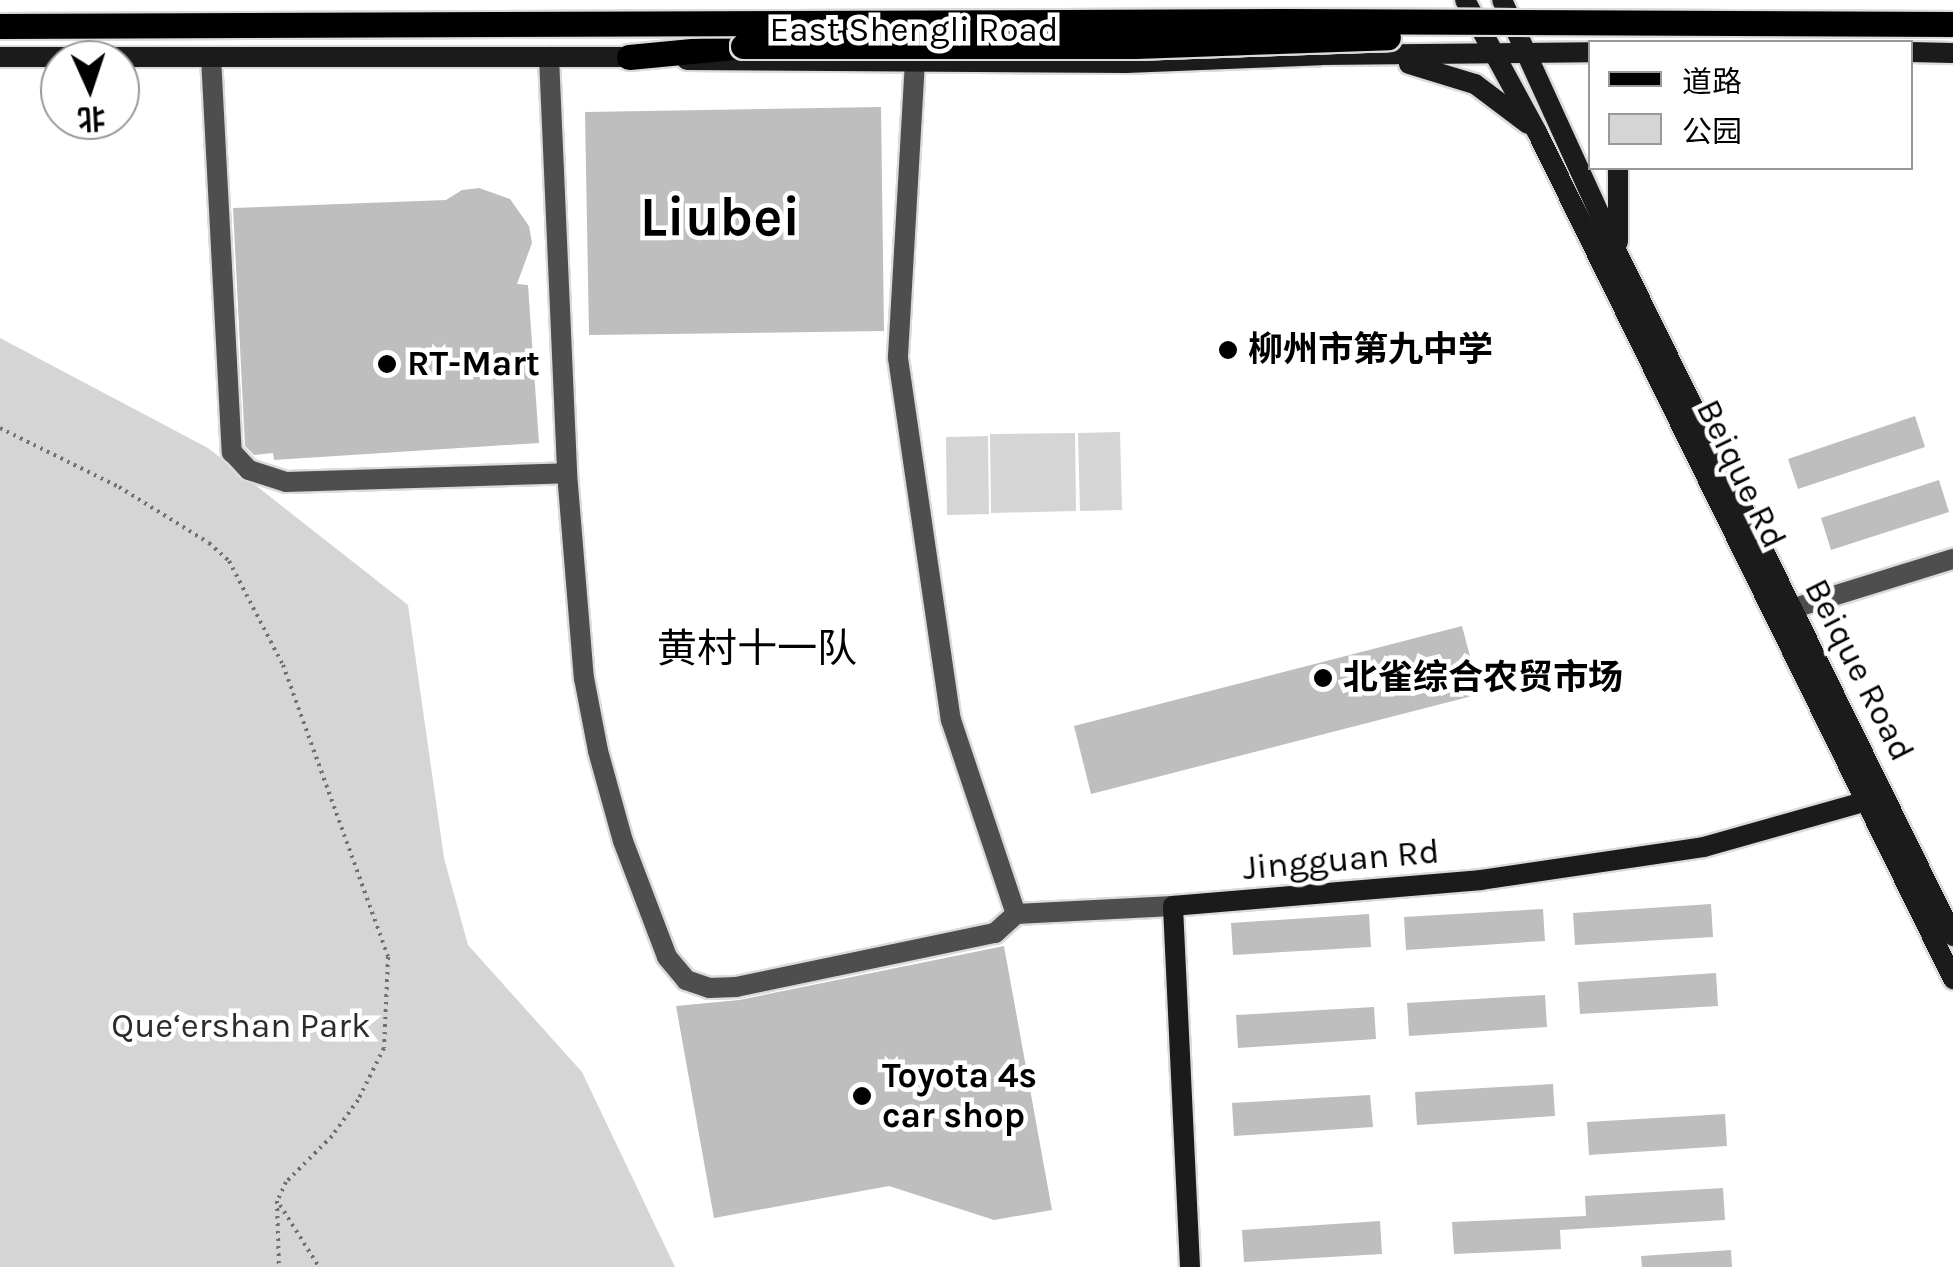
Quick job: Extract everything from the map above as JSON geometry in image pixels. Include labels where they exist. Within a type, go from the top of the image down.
[{"type":"main road","points":[[628,56],[744,46],[1301,42],[1542,22]]},
{"type":"main road","points":[[0,26],[1953,24]]},
{"type":"street","name":"Beique Rd","points":[[1465,0],[1537,132],[1953,979]]},
{"type":"street","name":"Beique Road","points":[[1502,0],[1529,51],[1618,254],[1953,936]]},
{"type":"street","name":"East Shengli Road","points":[[0,57],[628,56],[744,64],[1126,63],[1588,52]]},
{"type":"street","points":[[1913,52],[1953,53]]},
{"type":"street","points":[[212,57],[232,452],[249,470],[286,482],[567,473]]},
{"type":"street","points":[[549,57],[567,473],[584,678],[598,751],[649,916],[667,957],[686,980],[709,988],[736,987],[995,933],[1016,914],[1174,906],[1190,1267]]},
{"type":"street","points":[[1363,57],[1429,66],[1475,84],[1537,132]]},
{"type":"street","points":[[915,61],[898,358],[951,720],[1016,914]]},
{"type":"street","points":[[1618,170],[1618,254]]},
{"type":"street","points":[[1791,609],[1953,559]]},
{"type":"street","name":"Jingguan Rd","points":[[1174,906],[1481,880],[1665,853],[1704,847],[1866,801]]},
{"type":"path","points":[[0,428],[119,487],[209,543],[229,561],[282,665],[388,957],[384,1048],[358,1100],[332,1136],[286,1182],[277,1201],[279,1267]]},
{"type":"path","points":[[277,1201],[319,1267]]},
{"type":"green space","name":"Que‘ershan Park","points":[[0,338],[208,448],[408,605],[444,858],[468,945],[582,1072],[675,1267],[0,1267]]},
{"type":"green space","points":[[1120,432],[1122,510],[1080,511],[1078,433]]},
{"type":"green space","points":[[1075,433],[1076,511],[991,513],[990,434]]},
{"type":"green space","points":[[988,436],[989,514],[947,515],[946,437]]},
{"type":"building","points":[[881,107],[884,331],[589,335],[585,112]]},
{"type":"building","name":"RT-Mart","points":[[479,188],[510,199],[529,226],[532,243],[517,284],[528,285],[539,443],[274,460],[273,453],[254,455],[245,446],[233,208],[446,200],[462,190]]},
{"type":"building","points":[[1915,416],[1925,447],[1798,489],[1788,459]]},
{"type":"building","points":[[1939,480],[1949,512],[1831,550],[1821,518]]},
{"type":"building","points":[[1462,626],[1480,694],[1091,794],[1074,726]]},
{"type":"building","points":[[1711,904],[1713,937],[1575,945],[1573,913]]},
{"type":"building","points":[[1543,909],[1545,941],[1406,950],[1404,917]]},
{"type":"building","points":[[1369,914],[1371,947],[1233,955],[1231,923]]},
{"type":"building","name":"Toyota 4s car shop","points":[[1004,946],[1052,1210],[994,1220],[889,1186],[714,1218],[676,1006],[739,1000]]},
{"type":"building","points":[[1716,973],[1718,1006],[1580,1014],[1578,982]]},
{"type":"building","points":[[1545,995],[1547,1027],[1409,1036],[1407,1003]]},
{"type":"building","points":[[1374,1007],[1376,1039],[1238,1048],[1236,1015]]},
{"type":"building","points":[[1553,1084],[1555,1116],[1417,1125],[1415,1092]]},
{"type":"building","points":[[1370,1095],[1373,1127],[1234,1136],[1232,1103]]},
{"type":"building","points":[[1725,1114],[1727,1146],[1589,1155],[1587,1122]]},
{"type":"building","points":[[1723,1188],[1725,1220],[1560,1230],[1561,1249],[1454,1254],[1452,1222],[1586,1216],[1585,1196]]},
{"type":"building","points":[[1380,1221],[1382,1254],[1244,1262],[1242,1230]]},
{"type":"building","points":[[1731,1250],[1732,1267],[1642,1267],[1641,1256]]},
{"type":"place","name":"柳州市第九中学","points":[[1228,350]]},
{"type":"place","name":"RT-Mart","points":[[387,364]]},
{"type":"place","name":"北雀综合农贸市场","points":[[1323,678]]},
{"type":"place","name":"Toyota 4s car shop","points":[[862,1096]]},
{"type":"district","name":"Liubei","points":[[720,218]]},
{"type":"district","name":"黄村十一队","points":[[757,649]]}]
